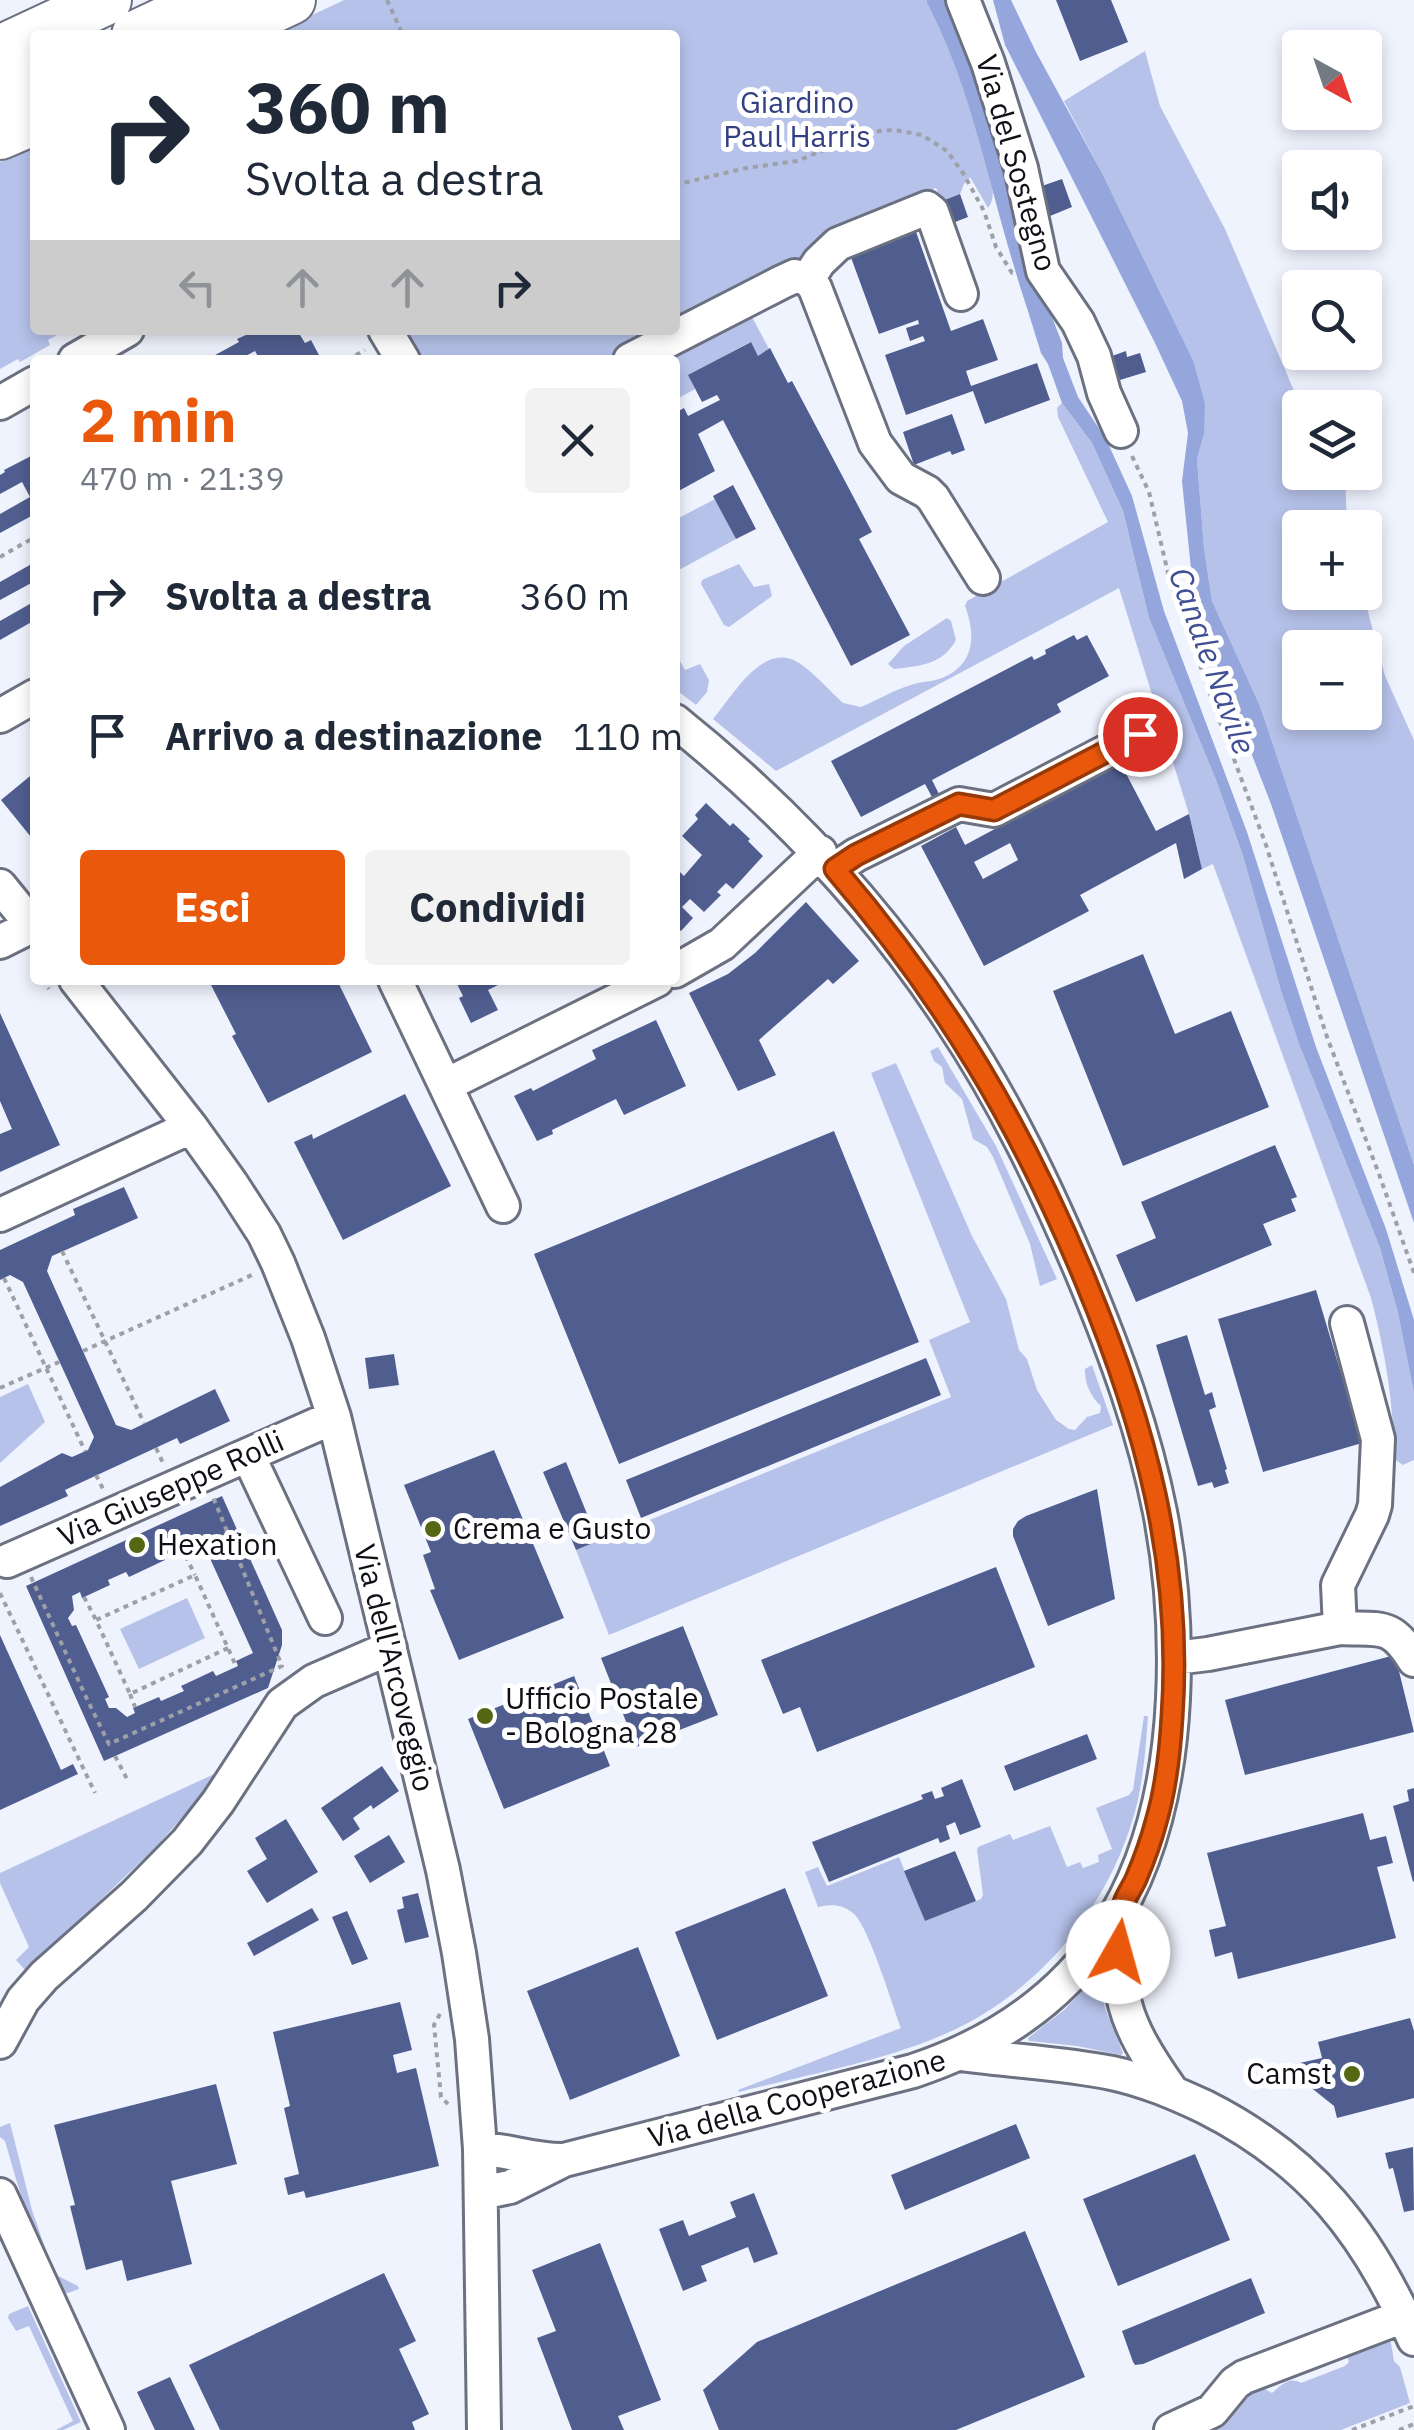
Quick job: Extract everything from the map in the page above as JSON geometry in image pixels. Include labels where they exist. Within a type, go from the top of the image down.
[{"type":"highway","points":[[0,14],[29,0]]},
{"type":"highway","points":[[43,30],[107,0]]},
{"type":"highway","points":[[147,30],[210,0]]},
{"type":"highway","points":[[227,30],[291,0]]},
{"type":"highway","points":[[0,50],[30,36]]},
{"type":"highway","points":[[0,98],[30,84]]},
{"type":"highway","points":[[0,135],[30,122]]},
{"type":"street","name":"Via del Sostegno","points":[[963,0],[988,63],[1021,168],[1043,271],[1078,322],[1122,432]]},
{"type":"street","points":[[808,279],[838,244],[927,208],[932,212],[961,294]]},
{"type":"street","points":[[680,334],[782,282],[799,276],[808,279],[815,288],[875,443],[901,478],[933,498],[983,578]]},
{"type":"street","points":[[84,355],[118,335]]},
{"type":"street","points":[[640,355],[679,335]]},
{"type":"street","points":[[378,338],[397,355]]},
{"type":"street","points":[[0,403],[30,386]]},
{"type":"street","points":[[0,716],[30,699]]},
{"type":"street","name":"Via della Cooperazione","points":[[481,2193],[521,2182],[564,2160],[912,2071],[961,2054],[1014,2024],[1054,1992],[1093,1949],[1122,1907],[1146,1852],[1164,1792],[1175,1658],[1170,1571],[1160,1511],[1112,1348],[1031,1158],[986,1076],[893,938],[828,861],[755,788],[680,725]]},
{"type":"street","points":[[680,968],[722,944],[828,861],[856,855],[959,804],[994,810],[1140,734]]},
{"type":"street","points":[[0,886],[30,923]]},
{"type":"street","points":[[0,942],[30,930]]},
{"type":"street","points":[[396,985],[503,1206]]},
{"type":"street","points":[[446,1085],[646,985]]},
{"type":"street","name":"Via dell'Arcoveggio","points":[[66,989],[191,1127],[240,1195],[278,1263],[334,1417],[443,1870],[472,2039],[480,2150],[484,2430]]},
{"type":"street","points":[[0,1215],[191,1127]]},
{"type":"street","points":[[1340,1628],[1338,1585],[1372,1515],[1378,1439],[1347,1324]]},
{"type":"street","name":"Via Giuseppe Rolli","points":[[3,1576],[248,1454],[334,1417]]},
{"type":"street","points":[[248,1454],[325,1618]]},
{"type":"street","points":[[1175,1658],[1340,1628],[1387,1630],[1397,1636],[1414,1660]]},
{"type":"street","points":[[0,2042],[23,2000],[44,1976],[188,1842],[282,1704],[314,1680],[390,1648]]},
{"type":"street","points":[[1122,1907],[1118,1966],[1127,2016],[1143,2049],[1171,2090]]},
{"type":"street","points":[[961,2054],[1116,2074],[1171,2090],[1234,2122],[1314,2182],[1353,2228],[1388,2285],[1409,2328],[1244,2376],[1204,2417],[1171,2430]]},
{"type":"street","name":"Via della Cooperazione","points":[[480,2150],[564,2160]]},
{"type":"street","points":[[0,2195],[108,2430]]},
{"type":"path","points":[[387,0],[401,30]]},
{"type":"path","points":[[680,183],[797,161],[868,132],[895,130],[922,135],[940,144],[963,173],[1012,273]]},
{"type":"path","points":[[353,355],[378,338]]},
{"type":"path","points":[[1122,432],[1149,492],[1168,573],[1266,844],[1327,1037],[1414,1273]]},
{"type":"path","points":[[0,557],[30,540]]},
{"type":"path","points":[[62,1251],[144,1424]]},
{"type":"path","points":[[83,1351],[258,1272]]},
{"type":"path","points":[[4,1278],[86,1451]]},
{"type":"path","points":[[0,1388],[60,1362]]},
{"type":"path","points":[[34,1582],[109,1744],[263,1676],[282,1666],[214,1499]]},
{"type":"path","points":[[181,1548],[236,1666]]},
{"type":"path","points":[[96,1620],[195,1575]]},
{"type":"path","points":[[3,1576],[95,1793]]},
{"type":"path","points":[[84,1597],[135,1707]]},
{"type":"path","points":[[130,1694],[228,1648]]},
{"type":"path","points":[[115,1756],[127,1779]]},
{"type":"path","points":[[442,2010],[434,2025],[441,2097],[450,2107]]},
{"type":"path","points":[[1352,2430],[1414,2406]]},
{"type":"path","points":[[1399,2430],[1414,2424]]},
{"type":"green space","name":"Giardino Paul Harris","points":[[344,0],[957,0],[1014,161],[989,168],[993,194],[988,208],[970,177],[960,194],[942,201],[936,188],[904,201],[806,264],[680,321],[680,30],[281,30]]},
{"type":"green space","points":[[1145,51],[1160,106],[1225,229],[1294,390],[1282,390],[1282,490],[1346,490],[1346,510],[1282,510],[1282,610],[1368,610],[1373,630],[1282,630],[1282,730],[1382,730],[1382,665],[1414,740],[1414,1165],[1260,706],[1212,601],[1197,459],[1204,434],[1193,360],[1064,101]]},
{"type":"green space","points":[[30,148],[30,335],[57,335],[48,340],[50,345],[0,369],[0,162]]},
{"type":"green space","points":[[752,317],[769,349],[758,356],[750,342],[689,375],[695,389],[680,397],[679,355]]},
{"type":"green space","points":[[402,335],[652,335],[614,355],[413,355]]},
{"type":"green space","points":[[1062,403],[1092,443],[1123,511],[1149,618],[1216,780],[1299,1044],[1380,1248],[1414,1393],[1414,1460],[1403,1465],[1394,1459],[1388,1378],[1371,1298],[1213,864],[1202,869],[1189,814],[1119,588],[776,771],[713,719],[752,672],[775,658],[788,658],[802,665],[843,703],[861,707],[905,687],[942,678],[961,665],[971,638],[967,601],[1108,522],[1058,417],[1057,408]]},
{"type":"green space","points":[[715,499],[736,539],[680,569],[680,517]]},
{"type":"green space","points":[[739,564],[754,587],[769,584],[772,596],[729,627],[724,625],[701,584],[702,580]]},
{"type":"green space","points":[[947,618],[956,640],[944,655],[913,667],[894,669],[888,664],[904,646]]},
{"type":"green space","points":[[680,661],[685,670],[700,664],[709,680],[707,692],[696,705],[680,693]]},
{"type":"green space","points":[[938,1047],[996,1146],[1057,1279],[1040,1286],[1030,1244],[993,1157],[987,1147],[973,1139],[962,1099],[945,1083],[942,1067],[934,1061],[930,1051]]},
{"type":"green space","points":[[896,1063],[972,1236],[1006,1299],[1019,1350],[1027,1359],[1037,1390],[1056,1420],[1075,1430],[1087,1417],[1100,1413],[1101,1406],[1086,1379],[1085,1369],[1092,1365],[1113,1425],[609,1635],[576,1550],[951,1397],[929,1340],[970,1322],[871,1073]]},
{"type":"green space","points":[[28,1384],[45,1422],[0,1463],[0,1397]]},
{"type":"green space","points":[[187,1598],[205,1638],[139,1669],[120,1629]]},
{"type":"green space","points":[[1144,1716],[1148,1716],[1142,1779],[1126,1839],[1090,1910],[1039,1972],[974,2019],[938,2037],[865,2061],[739,2092],[901,2028],[861,1923],[842,1907],[818,1907],[805,1872],[818,1867],[827,1886],[899,1857],[925,1921],[981,1899],[978,1847],[1010,1834],[1013,1840],[1050,1826],[1067,1867],[1080,1862],[1083,1868],[1099,1862],[1098,1855],[1112,1849],[1096,1808],[1133,1790]]},
{"type":"green space","points":[[225,1769],[156,1847],[26,1971],[16,1960],[29,1947],[0,1883],[0,1873]]},
{"type":"green space","points":[[1096,1977],[1121,2055],[1029,2041],[1028,2038],[1064,2010]]},
{"type":"green space","points":[[10,2123],[32,2210],[54,2274],[79,2289],[60,2292],[43,2255],[5,2141],[0,2137],[0,2127]]},
{"type":"green space","points":[[28,2306],[81,2422],[63,2430],[56,2430],[73,2421],[29,2326],[16,2331],[8,2318]]},
{"type":"green space","points":[[1386,2333],[1410,2403],[1341,2430],[1211,2430],[1209,2426],[1234,2398],[1265,2379],[1265,2389],[1272,2393],[1289,2381],[1301,2383],[1345,2366],[1349,2362],[1349,2348]]},
{"type":"shaded area","points":[[993,0],[1011,0],[1102,173],[1193,360],[1205,404],[1204,434],[1197,459],[1212,601],[1260,706],[1414,1165],[1414,1223],[1271,804],[1195,608],[1182,481],[1188,433],[1182,401],[1005,45]]},
{"type":"shaded area","points":[[1037,278],[1078,397],[1106,439],[1132,496],[1164,611],[1247,832],[1316,1047],[1386,1229],[1414,1320],[1414,1393],[1380,1248],[1299,1044],[1216,780],[1149,618],[1123,511],[1092,443],[1062,403],[1041,353],[1018,279]]},
{"type":"building","points":[[1056,0],[1111,0],[1128,42],[1080,61]]},
{"type":"building","points":[[1062,179],[1072,207],[1050,216],[1039,187]]},
{"type":"building","points":[[960,194],[968,217],[950,224],[942,201]]},
{"type":"building","points":[[915,229],[951,331],[983,319],[998,360],[966,371],[971,386],[1037,363],[1050,400],[985,424],[973,391],[906,415],[885,355],[925,341],[923,336],[910,341],[906,328],[919,324],[918,320],[879,334],[849,252]]},
{"type":"building","points":[[246,335],[300,335],[305,343],[311,340],[319,355],[257,355],[255,351],[247,355],[215,355],[239,342],[237,339]]},
{"type":"building","points":[[751,342],[758,356],[770,348],[788,383],[792,381],[872,532],[859,539],[910,635],[851,666],[723,420],[698,434],[715,471],[680,490],[680,410],[684,408],[688,416],[720,400],[717,395],[702,402],[688,375]]},
{"type":"building","points":[[1126,351],[1127,357],[1140,353],[1146,372],[1120,380],[1112,356]]},
{"type":"building","points":[[952,414],[965,450],[952,455],[950,451],[914,465],[903,432]]},
{"type":"building","points":[[30,457],[30,497],[22,482],[0,494],[0,475]]},
{"type":"building","points":[[733,485],[756,529],[736,539],[713,496]]},
{"type":"building","points":[[30,497],[30,517],[0,533],[0,514]]},
{"type":"building","points":[[30,565],[30,584],[0,600],[0,582]]},
{"type":"building","points":[[30,604],[30,623],[0,640],[0,621]]},
{"type":"building","points":[[1074,635],[1077,640],[1087,635],[1109,676],[1057,704],[1061,712],[932,780],[939,794],[932,797],[925,784],[861,817],[831,761],[1032,656],[1034,660],[1046,654],[1045,650]]},
{"type":"building","points":[[1120,762],[1156,831],[1189,814],[1202,869],[1184,879],[1176,843],[1080,895],[1089,911],[984,966],[921,846],[956,827],[965,845]],"holes":[[[1010,843],[1018,860],[983,879],[974,862]]]},
{"type":"building","points":[[30,776],[30,836],[1,800]]},
{"type":"building","points":[[706,803],[730,826],[733,823],[763,856],[733,889],[726,883],[717,892],[721,895],[704,912],[690,899],[682,907],[693,918],[681,931],[680,872],[684,876],[702,855],[682,836],[698,819],[695,815]]},
{"type":"building","points":[[806,902],[859,961],[833,984],[828,979],[759,1040],[776,1075],[738,1091],[689,993],[728,974],[755,953]]},
{"type":"building","points":[[1143,954],[1175,1034],[1231,1011],[1269,1107],[1123,1166],[1053,991]]},
{"type":"building","points":[[211,985],[339,985],[372,1052],[268,1103],[232,1036],[236,1034]]},
{"type":"building","points":[[458,985],[498,985],[488,990],[498,1010],[471,1023],[459,998],[463,996]]},
{"type":"building","points":[[0,1013],[60,1145],[0,1172],[0,1134],[12,1129],[0,1101]]},
{"type":"building","points":[[656,1020],[686,1086],[624,1115],[616,1099],[537,1141],[514,1096],[531,1088],[533,1091],[596,1059],[592,1050]]},
{"type":"building","points":[[405,1094],[451,1186],[343,1240],[294,1142],[312,1134],[313,1139]]},
{"type":"building","points":[[834,1131],[919,1342],[619,1464],[534,1254]]},
{"type":"building","points":[[1275,1145],[1297,1197],[1291,1199],[1296,1211],[1263,1224],[1272,1245],[1136,1302],[1116,1255],[1156,1238],[1141,1202]]},
{"type":"building","points":[[124,1187],[138,1218],[52,1256],[47,1271],[116,1425],[131,1430],[215,1389],[230,1421],[180,1444],[177,1438],[65,1490],[68,1496],[0,1526],[0,1487],[62,1453],[72,1457],[88,1450],[94,1437],[23,1282],[10,1275],[0,1280],[0,1250],[75,1215],[73,1209]]},
{"type":"building","points":[[1316,1290],[1362,1443],[1263,1472],[1218,1319]]},
{"type":"building","points":[[1187,1335],[1205,1395],[1212,1392],[1216,1407],[1209,1410],[1227,1469],[1229,1483],[1214,1488],[1212,1482],[1198,1486],[1156,1345]]},
{"type":"building","points":[[394,1354],[399,1385],[369,1389],[365,1358]]},
{"type":"building","points":[[926,1358],[941,1395],[641,1518],[626,1480]]},
{"type":"building","points":[[494,1450],[564,1618],[459,1660],[430,1590],[435,1589],[423,1555],[431,1552],[404,1485]]},
{"type":"building","points":[[566,1462],[598,1541],[576,1550],[543,1472]]},
{"type":"building","points":[[1097,1489],[1115,1599],[1048,1626],[1013,1529],[1026,1516]]},
{"type":"building","points":[[222,1496],[282,1630],[282,1645],[268,1688],[104,1761],[26,1586]],"holes":[[[203,1543],[253,1653],[236,1661],[238,1666],[216,1676],[213,1671],[181,1686],[184,1691],[133,1708],[135,1713],[127,1717],[116,1708],[109,1708],[105,1699],[109,1697],[76,1625],[72,1626],[68,1618],[74,1610],[72,1596],[80,1592],[82,1598],[110,1585],[108,1580],[126,1572],[129,1577],[182,1547],[184,1552]]]},
{"type":"building","points":[[996,1567],[1035,1667],[817,1752],[800,1707],[783,1714],[761,1660]]},
{"type":"building","points":[[683,1626],[718,1715],[636,1747],[601,1658]]},
{"type":"building","points":[[0,1635],[61,1770],[73,1764],[78,1774],[0,1810]]},
{"type":"building","points":[[1395,1655],[1414,1732],[1245,1775],[1225,1700]]},
{"type":"building","points":[[574,1676],[610,1766],[504,1809],[468,1719]]},
{"type":"building","points":[[1087,1734],[1097,1759],[1014,1791],[1004,1766]]},
{"type":"building","points":[[382,1766],[399,1791],[353,1818],[360,1829],[343,1841],[321,1808]]},
{"type":"building","points":[[962,1779],[981,1827],[960,1835],[955,1822],[946,1826],[950,1839],[940,1843],[938,1838],[829,1882],[812,1842],[923,1799],[921,1795],[932,1791],[935,1799],[944,1796],[941,1788]]},
{"type":"building","points":[[1414,1788],[1413,1882],[1393,1806],[1409,1801],[1407,1790]]},
{"type":"building","points":[[1363,1813],[1370,1840],[1386,1836],[1393,1863],[1377,1867],[1396,1938],[1238,1979],[1232,1952],[1215,1957],[1209,1930],[1226,1926],[1207,1853]]},
{"type":"building","points":[[286,1819],[318,1872],[267,1903],[247,1871],[267,1859],[255,1838]]},
{"type":"building","points":[[389,1835],[405,1862],[370,1883],[354,1856]]},
{"type":"building","points":[[955,1851],[976,1901],[925,1921],[904,1871]]},
{"type":"building","points":[[785,1888],[828,1996],[717,2040],[675,1932]]},
{"type":"building","points":[[418,1893],[429,1937],[405,1943],[397,1910],[404,1908],[402,1897]]},
{"type":"building","points":[[312,1908],[319,1920],[254,1956],[247,1943]]},
{"type":"building","points":[[347,1911],[368,1959],[352,1965],[332,1917]]},
{"type":"building","points":[[638,1947],[680,2056],[570,2100],[527,1991]]},
{"type":"building","points":[[400,2002],[412,2050],[393,2055],[397,2073],[416,2068],[439,2166],[306,2198],[304,2191],[288,2195],[284,2178],[299,2174],[284,2108],[290,2106],[273,2032]]},
{"type":"building","points":[[1410,2018],[1414,2031],[1414,2098],[1337,2118],[1334,2106],[1299,2078],[1295,2064],[1322,2058],[1318,2042]]},
{"type":"building","points":[[216,2084],[237,2164],[171,2181],[192,2264],[127,2281],[122,2260],[86,2270],[70,2206],[75,2205],[54,2125]]},
{"type":"building","points":[[1016,2124],[1030,2158],[905,2210],[891,2175]]},
{"type":"building","points":[[1413,2147],[1414,2210],[1404,2212],[1393,2168],[1389,2169],[1385,2153]]},
{"type":"building","points":[[1195,2154],[1230,2240],[1118,2286],[1083,2199]]},
{"type":"building","points":[[754,2193],[778,2254],[754,2263],[748,2247],[701,2266],[707,2281],[683,2291],[659,2229],[683,2220],[689,2236],[736,2217],[730,2202]]},
{"type":"building","points":[[1025,2231],[1085,2377],[956,2430],[719,2430],[703,2390],[757,2342]]},
{"type":"building","points":[[600,2243],[661,2400],[618,2416],[624,2430],[572,2430],[537,2338],[556,2331],[532,2270]]},
{"type":"building","points":[[384,2273],[416,2341],[399,2349],[429,2414],[412,2422],[415,2430],[220,2430],[189,2365]]},
{"type":"building","points":[[1251,2278],[1265,2313],[1135,2365],[1122,2331]]},
{"type":"building","points":[[170,2377],[195,2430],[155,2430],[137,2392]]},
{"type":"waterway","name":"Canale Navile","points":[[938,0],[970,74],[1038,305]]},
{"type":"place","name":"Crema e Gusto","points":[[433,1529]]},
{"type":"place","name":"Hexation","points":[[137,1545]]},
{"type":"place","name":"Ufficio Postale - Bologna 28","points":[[485,1716]]},
{"type":"place","name":"Camst","points":[[1352,2074]]},
{"type":"route","points":[[1118,1952],[1122,1907],[1146,1852],[1164,1792],[1174,1688],[1170,1571],[1160,1511],[1135,1412],[1069,1242],[1031,1158],[939,1002],[893,938],[835,869],[959,804],[994,810],[1140,734]]}]
